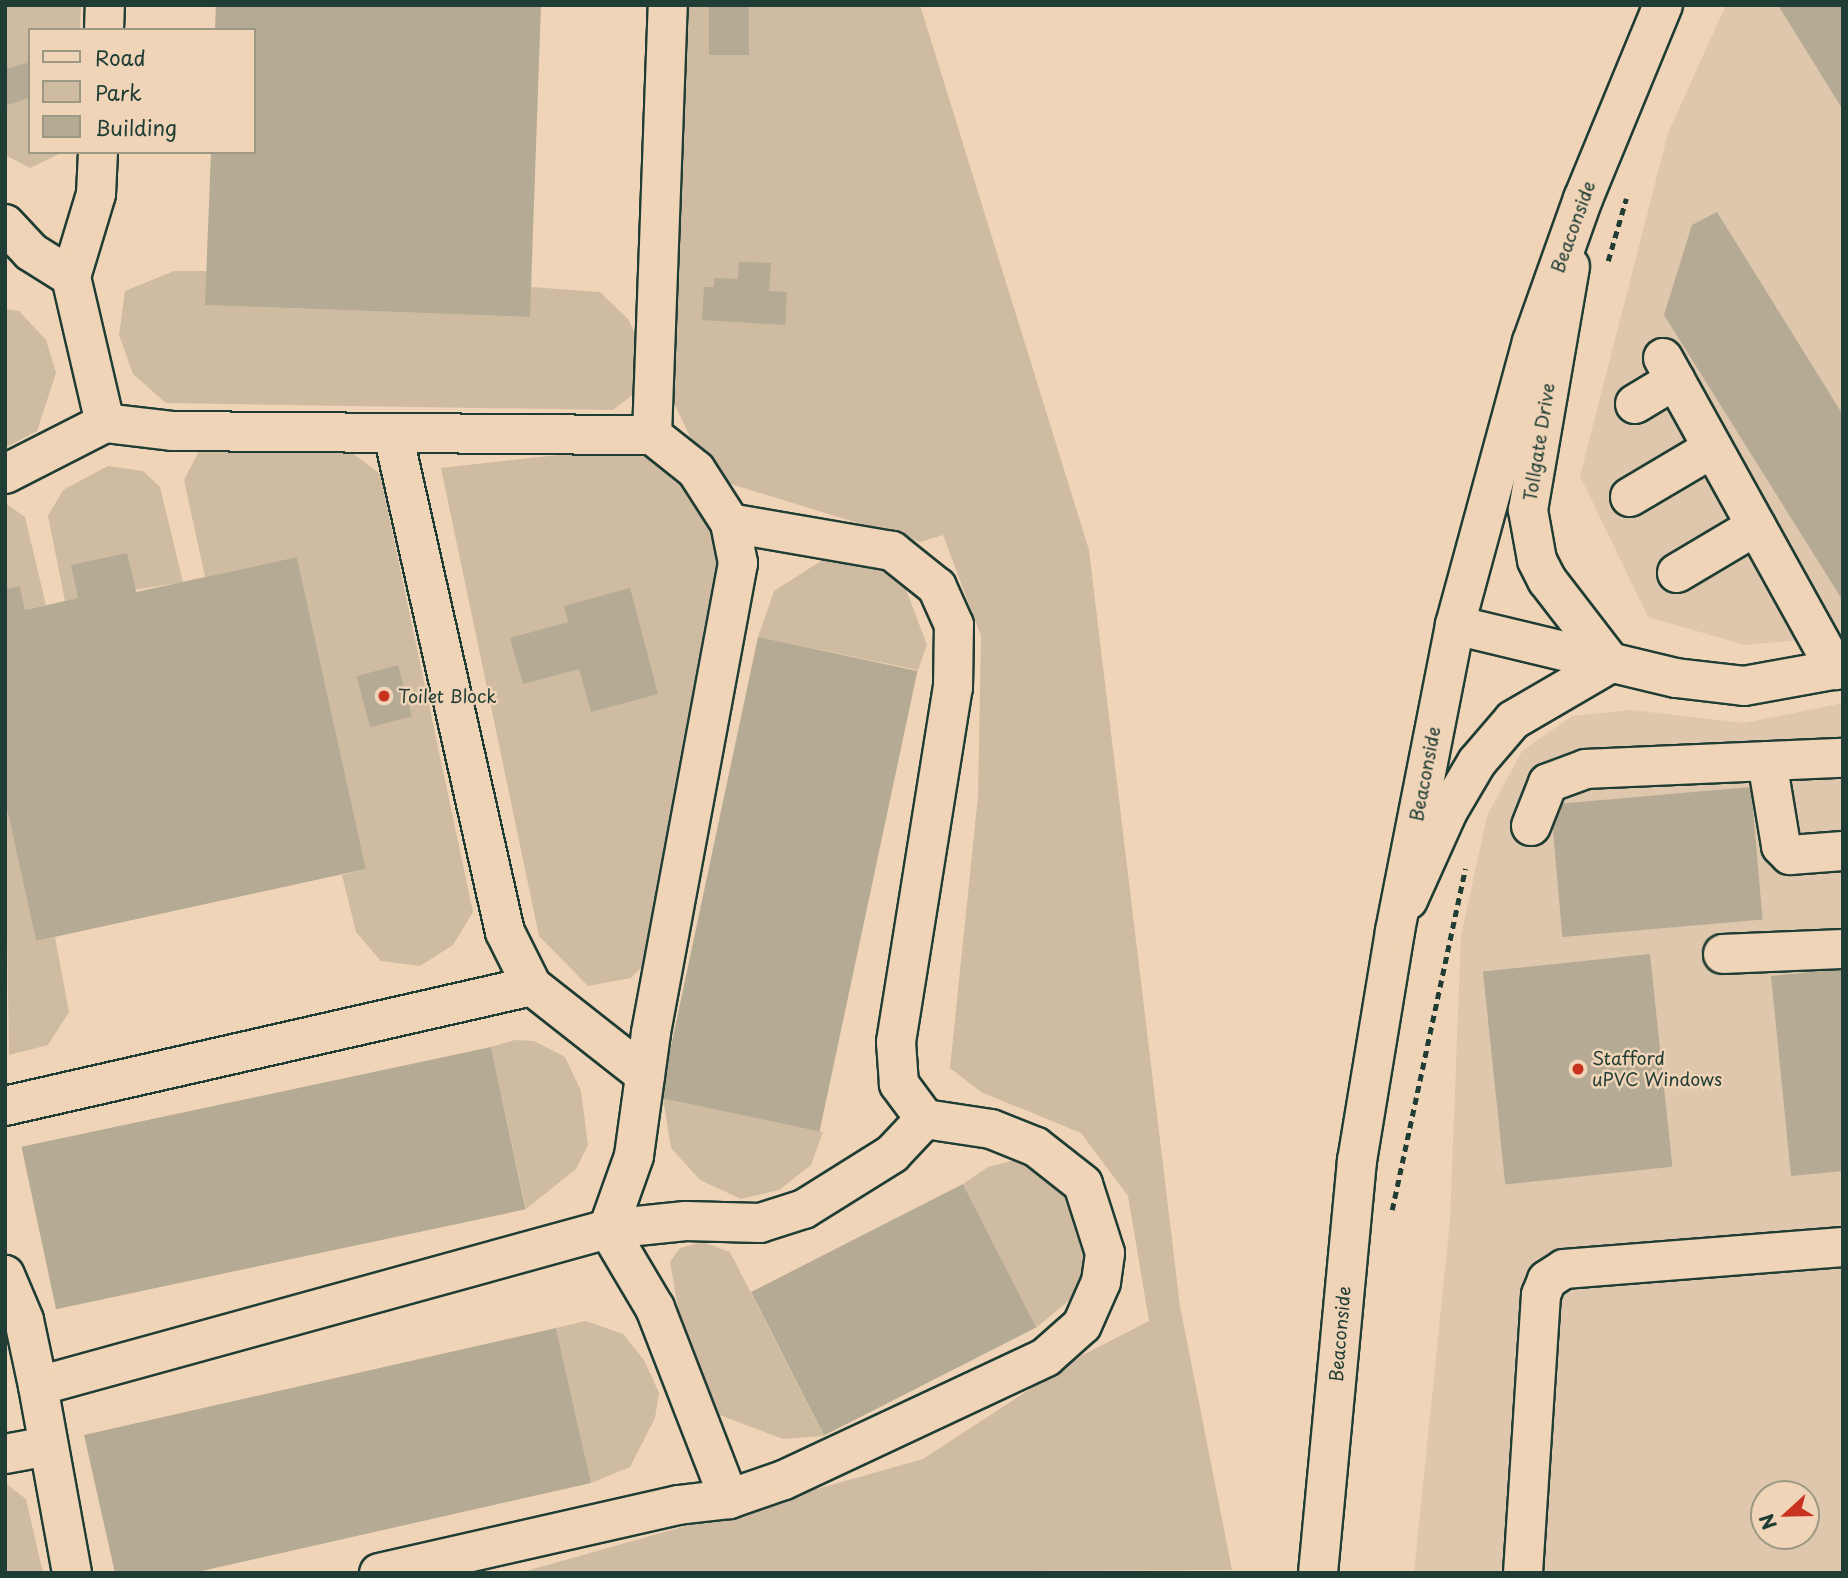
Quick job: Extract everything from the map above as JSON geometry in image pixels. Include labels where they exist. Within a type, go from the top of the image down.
[{"type":"main road","points":[[104,28],[106,5]]},
{"type":"main road","points":[[652,435],[668,5]]},
{"type":"main road","name":"Beaconside","points":[[1318,1573],[1357,1161],[1395,931],[1455,625],[1532,342],[1583,199],[1663,5]]},
{"type":"main road","points":[[98,154],[96,194],[71,277],[105,423]]},
{"type":"main road","name":"Tollgate Drive","points":[[1583,199],[1528,510],[1537,559],[1547,580],[1611,663]]},
{"type":"main road","points":[[5,224],[31,252],[71,277]]},
{"type":"main road","points":[[1455,625],[1611,663],[1744,686],[1839,669],[1669,369],[1635,404]]},
{"type":"main road","points":[[5,474],[105,423],[172,431],[652,435],[696,470],[730,523],[738,564],[645,1075],[634,1156],[608,1229]]},
{"type":"main road","points":[[393,434],[505,932],[532,986],[645,1075]]},
{"type":"main road","points":[[1630,497],[1713,448]]},
{"type":"main road","points":[[379,1573],[666,1507],[729,1499],[785,1480],[1046,1357],[1082,1325],[1101,1282],[1105,1253],[1083,1184],[1036,1147],[991,1129],[925,1119],[899,1084],[896,1042],[953,688],[954,625],[937,587],[892,551],[730,523]]},
{"type":"main road","points":[[1677,573],[1756,526]]},
{"type":"main road","points":[[1395,931],[1448,811],[1477,762],[1513,720],[1611,663]]},
{"type":"main road","points":[[1531,826],[1538,798],[1565,774],[1617,765],[1843,758]]},
{"type":"main road","points":[[1768,761],[1781,846],[1790,855],[1843,851]]},
{"type":"main road","points":[[1723,954],[1843,949]]},
{"type":"main road","points":[[5,1106],[532,986]]},
{"type":"main road","points":[[38,1386],[608,1229],[685,1221],[760,1223],[804,1209],[892,1154],[925,1119]]},
{"type":"main road","points":[[608,1229],[655,1308],[729,1499]]},
{"type":"main road","points":[[1522,1573],[1541,1295],[1546,1280],[1564,1269],[1843,1247]]},
{"type":"main road","points":[[5,1275],[23,1320],[38,1386],[72,1573]]},
{"type":"main road","points":[[5,1454],[48,1446]]},
{"type":"path","points":[[1607,265],[1629,190]]},
{"type":"path","points":[[1391,1219],[1469,854]]},
{"type":"shaded area","points":[[1726,5],[1843,5],[1843,636],[1745,645],[1648,617],[1580,476],[1668,133]]},
{"type":"shaded area","points":[[1843,703],[1843,1573],[1414,1573],[1450,1220],[1461,936],[1487,816],[1522,751],[1572,716],[1631,710],[1744,723]]},
{"type":"green space","points":[[5,5],[81,5],[80,28],[28,28],[28,63],[5,69]]},
{"type":"green space","points":[[682,5],[920,5],[1089,550],[1180,1306],[1232,1570],[519,1573],[923,1459],[1079,1357],[1149,1321],[1128,1196],[1081,1133],[981,1092],[950,1068],[978,796],[981,636],[943,535],[920,542],[721,481],[698,454],[667,388]]},
{"type":"green space","points":[[28,99],[28,154],[59,154],[30,168],[5,155],[5,106]]},
{"type":"green space","points":[[174,271],[206,271],[206,305],[529,317],[531,287],[600,292],[628,319],[648,362],[639,390],[613,410],[166,403],[133,374],[119,335],[125,291]]},
{"type":"green space","points":[[5,309],[19,311],[46,340],[56,373],[37,431],[5,448]]},
{"type":"green space","points":[[224,440],[342,445],[380,474],[473,912],[453,945],[420,966],[381,961],[356,932],[342,875],[366,869],[297,557],[205,577],[184,480],[199,451]]},
{"type":"green space","points":[[631,447],[691,477],[722,528],[726,595],[649,960],[631,978],[588,986],[539,936],[441,468]]},
{"type":"green space","points":[[108,466],[143,471],[160,487],[183,582],[65,601],[48,516],[63,490]]},
{"type":"green space","points":[[5,503],[25,517],[46,605],[25,610],[20,586],[5,589]]},
{"type":"green space","points":[[853,558],[878,565],[904,584],[927,645],[918,670],[758,637],[774,591],[824,559]]},
{"type":"green space","points":[[5,800],[36,941],[55,937],[69,1012],[48,1045],[9,1055]]},
{"type":"green space","points":[[515,1040],[534,1041],[565,1057],[581,1091],[588,1145],[576,1169],[526,1209],[491,1047]]},
{"type":"green space","points":[[663,1098],[823,1132],[811,1165],[779,1190],[741,1199],[700,1180],[671,1148]]},
{"type":"green space","points":[[1015,1160],[1048,1166],[1074,1186],[1093,1254],[1080,1291],[1036,1328],[963,1184],[988,1167]]},
{"type":"green space","points":[[703,1242],[730,1252],[824,1436],[783,1439],[717,1414],[686,1354],[670,1262],[680,1248]]},
{"type":"green space","points":[[586,1321],[623,1334],[644,1360],[659,1393],[655,1418],[630,1467],[591,1483],[556,1328]]},
{"type":"green space","points":[[5,1483],[26,1499],[43,1573],[5,1573]]},
{"type":"building","points":[[216,5],[541,5],[530,317],[205,305],[211,154],[256,154],[256,28],[215,28]]},
{"type":"building","points":[[709,5],[749,5],[749,55],[709,55]]},
{"type":"building","points":[[1778,5],[1843,5],[1843,110]]},
{"type":"building","points":[[28,63],[28,99],[5,106],[5,69]]},
{"type":"building","points":[[1717,212],[1843,415],[1843,601],[1664,315],[1692,225]]},
{"type":"building","points":[[739,262],[771,263],[769,291],[787,292],[785,325],[702,320],[704,287],[714,287],[714,278],[738,279]]},
{"type":"building","points":[[127,553],[136,592],[297,557],[366,869],[36,941],[5,800],[5,589],[20,586],[25,610],[78,598],[71,565]]},
{"type":"building","points":[[630,588],[658,694],[591,712],[579,669],[523,684],[510,638],[568,622],[564,606]]},
{"type":"building","points":[[758,637],[917,671],[820,1132],[660,1098]]},
{"type":"building","name":"Toilet Block","points":[[398,665],[412,716],[370,727],[356,676]]},
{"type":"building","points":[[1751,787],[1763,919],[1562,937],[1551,805]]},
{"type":"building","name":"Stafford uPVC Windows","points":[[1650,954],[1672,1167],[1505,1184],[1483,972]]},
{"type":"building","points":[[1843,969],[1843,1171],[1791,1176],[1771,976]]},
{"type":"building","points":[[491,1047],[526,1209],[56,1309],[21,1147]]},
{"type":"building","points":[[963,1184],[1036,1327],[824,1436],[751,1292]]},
{"type":"building","points":[[556,1328],[591,1483],[193,1573],[115,1573],[84,1435]]},
{"type":"place","name":"Toilet Block","points":[[384,696]]},
{"type":"place","name":"Stafford uPVC Windows","points":[[1578,1069]]}]
